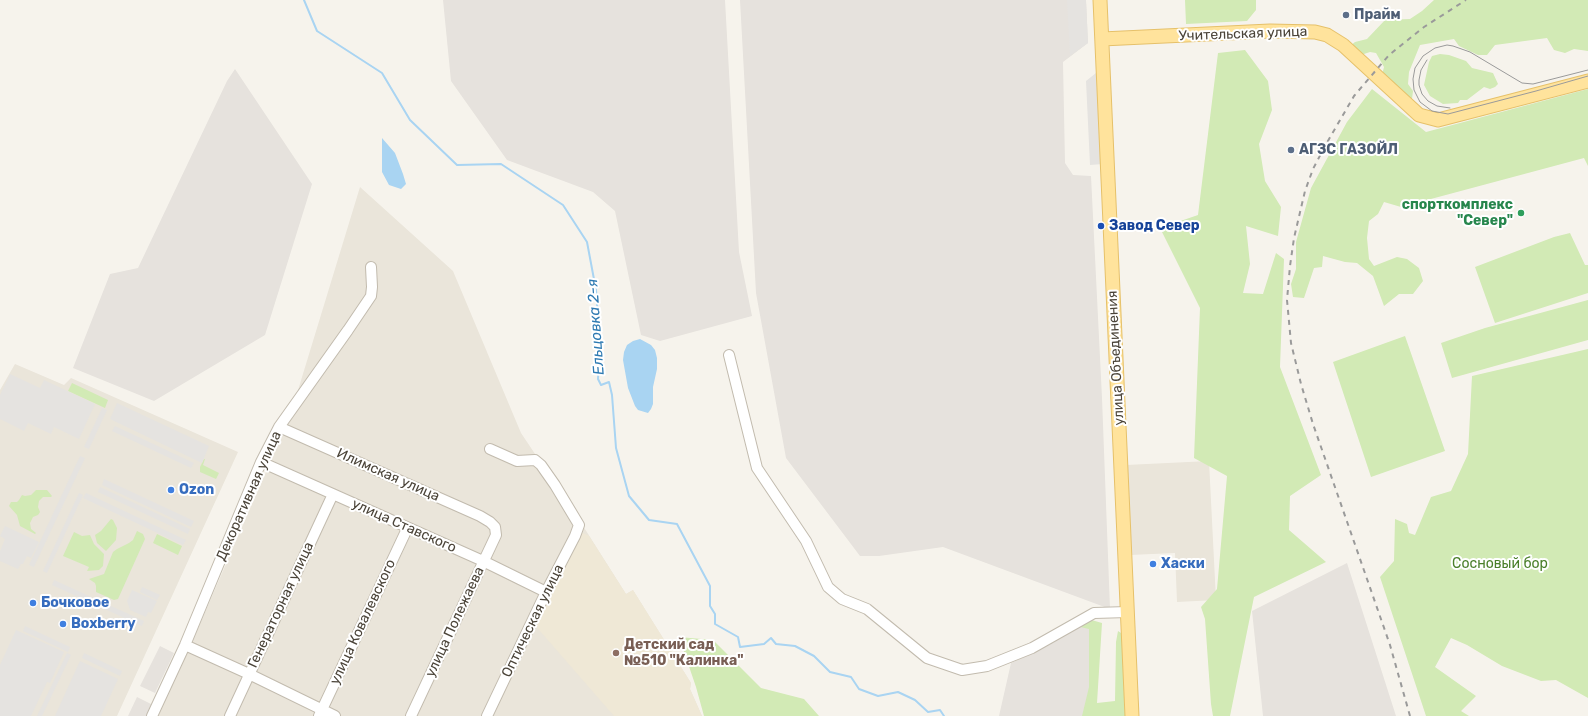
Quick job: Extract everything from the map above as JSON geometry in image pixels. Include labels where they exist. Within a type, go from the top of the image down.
[{"type":"main road","name":"улица Объединения","points":[[1100,0],[1132,716]]},
{"type":"main road","name":"Учительская улица","points":[[1102,39],[1257,31],[1315,32],[1326,35],[1343,45],[1419,115],[1438,120],[1588,81]]},
{"type":"street","name":"Декоративная улица","points":[[152,716],[185,645],[261,462],[279,427],[371,296],[371,267]]},
{"type":"street","points":[[729,355],[757,468],[806,541],[828,587],[842,599],[867,609],[927,658],[962,670],[987,666],[1032,648],[1068,626],[1094,613],[1128,612]]},
{"type":"street","name":"Илимская улица","points":[[279,427],[480,516],[495,527]]},
{"type":"street","name":"Оптическая улица","points":[[487,716],[546,592],[576,536],[579,525],[541,465],[535,460],[517,461],[490,449]]},
{"type":"street","name":"улица Ставского","points":[[261,462],[407,529],[483,561],[546,592]]},
{"type":"street","name":"Генераторная улица","points":[[230,716],[333,494]]},
{"type":"street","name":"улица Полежаева","points":[[411,716],[496,535],[495,527]]},
{"type":"street","name":"улица Ковалевского","points":[[320,713],[407,529]]},
{"type":"street","points":[[185,645],[249,674],[320,713],[335,716]]},
{"type":"shaded area","points":[[443,0],[725,0],[739,252],[752,316],[660,341],[641,335],[615,211],[593,192],[507,160],[451,81]]},
{"type":"shaded area","points":[[740,0],[1086,0],[1088,43],[1063,62],[1065,163],[1073,175],[1091,176],[1102,398],[1110,609],[943,547],[879,556],[860,556],[786,458],[756,293]]},
{"type":"shaded area","points":[[1067,0],[1086,0],[1088,43],[1070,56]]},
{"type":"shaded area","points":[[235,69],[312,184],[265,335],[154,401],[73,368],[110,274],[138,268],[227,81]]},
{"type":"shaded area","points":[[1099,72],[1103,164],[1090,165],[1086,81]]},
{"type":"shaded area","points":[[360,187],[453,271],[521,433],[578,518],[626,594],[633,590],[691,683],[690,689],[702,716],[157,716],[199,626],[288,423]]},
{"type":"shaded area","points":[[15,364],[64,385],[71,378],[238,452],[117,716],[0,716],[0,390]]},
{"type":"shaded area","points":[[10,374],[40,388],[44,380],[95,404],[79,439],[54,427],[51,434],[28,423],[24,431],[0,419],[0,395]]},
{"type":"shaded area","points":[[117,403],[209,446],[202,463],[110,419]]},
{"type":"shaded area","points":[[102,408],[107,410],[89,449],[84,447]]},
{"type":"shaded area","points":[[115,426],[194,463],[191,468],[112,431]]},
{"type":"shaded area","points":[[80,456],[85,458],[34,567],[29,565]]},
{"type":"shaded area","points":[[1209,461],[1216,600],[1177,602],[1175,553],[1130,555],[1126,465]]},
{"type":"shaded area","points":[[104,479],[194,521],[191,527],[102,485]]},
{"type":"shaded area","points":[[100,487],[190,529],[188,534],[98,492]]},
{"type":"shaded area","points":[[79,493],[83,495],[47,573],[43,571]]},
{"type":"shaded area","points":[[86,493],[186,540],[183,545],[83,498]]},
{"type":"shaded area","points":[[5,526],[39,542],[31,558],[27,556],[23,564],[21,564],[18,569],[0,561],[0,551],[5,539],[0,536]]},
{"type":"shaded area","name":"Детский сад №510 \"Калинка\"","points":[[583,533],[589,536],[626,594],[633,590],[691,683],[690,689],[702,716],[614,716],[533,623],[577,536]]},
{"type":"shaded area","points":[[1347,563],[1396,716],[1263,716],[1252,611]]},
{"type":"shaded area","points":[[54,580],[144,621],[142,626],[52,585]]},
{"type":"shaded area","points":[[142,587],[160,595],[157,600],[140,592]]},
{"type":"shaded area","points":[[132,590],[157,601],[151,613],[148,612],[146,617],[130,610],[127,601]]},
{"type":"shaded area","points":[[1083,625],[1093,627],[1094,679],[1084,716],[999,716],[1011,663],[1039,650]]},
{"type":"shaded area","points":[[25,626],[70,647],[68,652],[23,631]]},
{"type":"shaded area","points":[[16,630],[64,652],[50,683],[47,682],[31,716],[0,716],[0,665]]},
{"type":"shaded area","points":[[160,646],[174,653],[155,693],[140,686]]},
{"type":"shaded area","points":[[67,653],[71,655],[42,716],[37,716]]},
{"type":"shaded area","points":[[84,653],[122,671],[120,676],[82,658]]},
{"type":"shaded area","points":[[80,661],[118,679],[101,716],[55,716]]},
{"type":"shaded area","points":[[137,697],[153,705],[148,716],[128,716]]},
{"type":"green space","points":[[1185,0],[1256,0],[1256,10],[1247,21],[1186,24]]},
{"type":"green space","points":[[1434,0],[1588,0],[1588,51],[1574,49],[1565,53],[1554,50],[1547,38],[1495,45],[1487,55],[1478,55],[1459,46],[1454,39],[1420,45],[1409,72],[1408,84],[1413,91],[1412,99],[1404,96],[1382,75],[1384,67],[1376,53],[1370,52],[1361,55],[1349,47],[1355,42],[1367,39],[1385,20],[1410,19]]},
{"type":"green space","points":[[1245,50],[1268,81],[1272,110],[1259,144],[1265,181],[1281,207],[1278,236],[1246,226],[1250,264],[1243,293],[1263,294],[1276,253],[1284,259],[1280,367],[1321,475],[1290,496],[1289,530],[1326,562],[1254,597],[1230,716],[1213,716],[1205,619],[1201,607],[1217,589],[1227,476],[1194,458],[1200,308],[1160,228],[1198,215],[1218,53]]},
{"type":"green space","points":[[1440,54],[1449,55],[1466,61],[1472,68],[1493,73],[1498,84],[1490,89],[1484,87],[1467,100],[1460,100],[1458,103],[1443,104],[1430,96],[1424,85],[1429,62],[1432,56]]},
{"type":"green space","points":[[1372,89],[1426,132],[1588,89],[1588,166],[1584,158],[1401,207],[1384,202],[1378,214],[1369,221],[1367,238],[1369,259],[1374,266],[1397,257],[1407,259],[1419,268],[1423,281],[1413,294],[1399,294],[1384,306],[1373,276],[1357,263],[1345,262],[1323,256],[1322,267],[1314,268],[1304,298],[1293,297],[1291,284],[1296,269],[1296,242],[1311,188],[1347,122]]},
{"type":"green space","points":[[1570,233],[1585,265],[1588,265],[1588,293],[1495,323],[1475,267],[1554,237]]},
{"type":"green space","points":[[1588,300],[1588,340],[1452,378],[1441,343],[1485,328]]},
{"type":"green space","points":[[1405,336],[1445,451],[1371,477],[1333,362]]},
{"type":"green space","name":"Сосновый бор","points":[[1588,349],[1588,698],[1556,680],[1541,681],[1502,666],[1467,645],[1451,638],[1435,667],[1476,696],[1461,711],[1469,716],[1426,716],[1380,577],[1394,561],[1395,519],[1407,524],[1409,533],[1415,535],[1431,497],[1451,491],[1468,454],[1472,376]]},
{"type":"green space","points":[[72,383],[108,400],[105,408],[68,391]]},
{"type":"green space","points":[[204,459],[203,465],[219,473],[216,479],[200,472],[200,467]]},
{"type":"green space","points":[[36,490],[47,490],[52,496],[43,497],[39,501],[38,507],[40,512],[38,515],[33,517],[30,523],[31,529],[36,533],[35,534],[20,526],[17,515],[9,506],[11,502],[17,502],[22,495],[31,495]]},
{"type":"green space","points":[[111,519],[117,528],[116,540],[106,551],[97,543],[95,535],[101,531]]},
{"type":"green space","points":[[137,531],[143,534],[145,539],[118,599],[114,600],[96,592],[95,583],[89,579],[104,574],[113,552],[133,540]]},
{"type":"green space","points":[[74,532],[82,536],[90,535],[94,544],[104,554],[103,566],[99,570],[87,571],[89,567],[63,556]]},
{"type":"green space","points":[[157,534],[182,546],[178,555],[153,543]]},
{"type":"green space","points":[[1088,619],[1102,623],[1097,703],[1115,701],[1116,642],[1118,631],[1124,635],[1128,716],[1082,716],[1089,687],[1089,629],[1076,626]]},
{"type":"green space","points":[[679,637],[713,640],[761,688],[804,699],[819,716],[704,716]]},
{"type":"water","points":[[382,138],[395,153],[403,174],[406,184],[401,189],[389,185],[382,172]]},
{"type":"water","points":[[640,339],[651,345],[655,350],[657,358],[657,369],[653,387],[653,404],[648,413],[638,410],[635,406],[628,388],[623,360],[627,345]]},
{"type":"waterway","name":"Ельцовка 2-я","points":[[304,0],[317,31],[382,73],[410,120],[457,165],[501,164],[563,205],[587,242],[596,290],[600,346],[598,379],[601,385],[609,382],[612,395],[616,448],[629,496],[649,520],[677,524],[710,586],[710,606],[715,614],[715,624],[738,637],[740,647],[764,644],[771,638],[776,644],[795,646],[814,656],[830,672],[851,677],[859,689],[878,696],[898,692],[915,700],[928,712],[940,710],[944,716]]},
{"type":"tram line","points":[[1588,70],[1533,84],[1522,83],[1470,52],[1447,45],[1435,48],[1423,56],[1415,68],[1413,79],[1414,90],[1420,102],[1432,111],[1448,114],[1588,76]]},
{"type":"tram line","points":[[1427,60],[1421,70],[1419,80],[1422,94],[1428,101],[1437,106],[1450,108]]},
{"type":"railway","points":[[1410,716],[1390,645],[1313,424],[1301,384],[1291,343],[1287,300],[1294,238],[1305,191],[1313,169],[1354,96],[1389,55],[1424,27],[1466,0]]},
{"type":"place","name":"Прайм","points":[[1346,15]]},
{"type":"place","name":"АГЗС ГАЗОЙЛ","points":[[1291,150]]},
{"type":"place","name":"спорткомплекс \"Север\"","points":[[1521,213]]},
{"type":"place","name":"Завод Север","points":[[1101,226]]},
{"type":"place","name":"Ozon","points":[[171,490]]},
{"type":"place","name":"Хаски","points":[[1153,564]]},
{"type":"place","name":"Бочковое","points":[[33,603]]},
{"type":"place","name":"Boxberry","points":[[63,624]]},
{"type":"place","name":"Детский сад №510 \"Калинка\"","points":[[616,653]]}]
